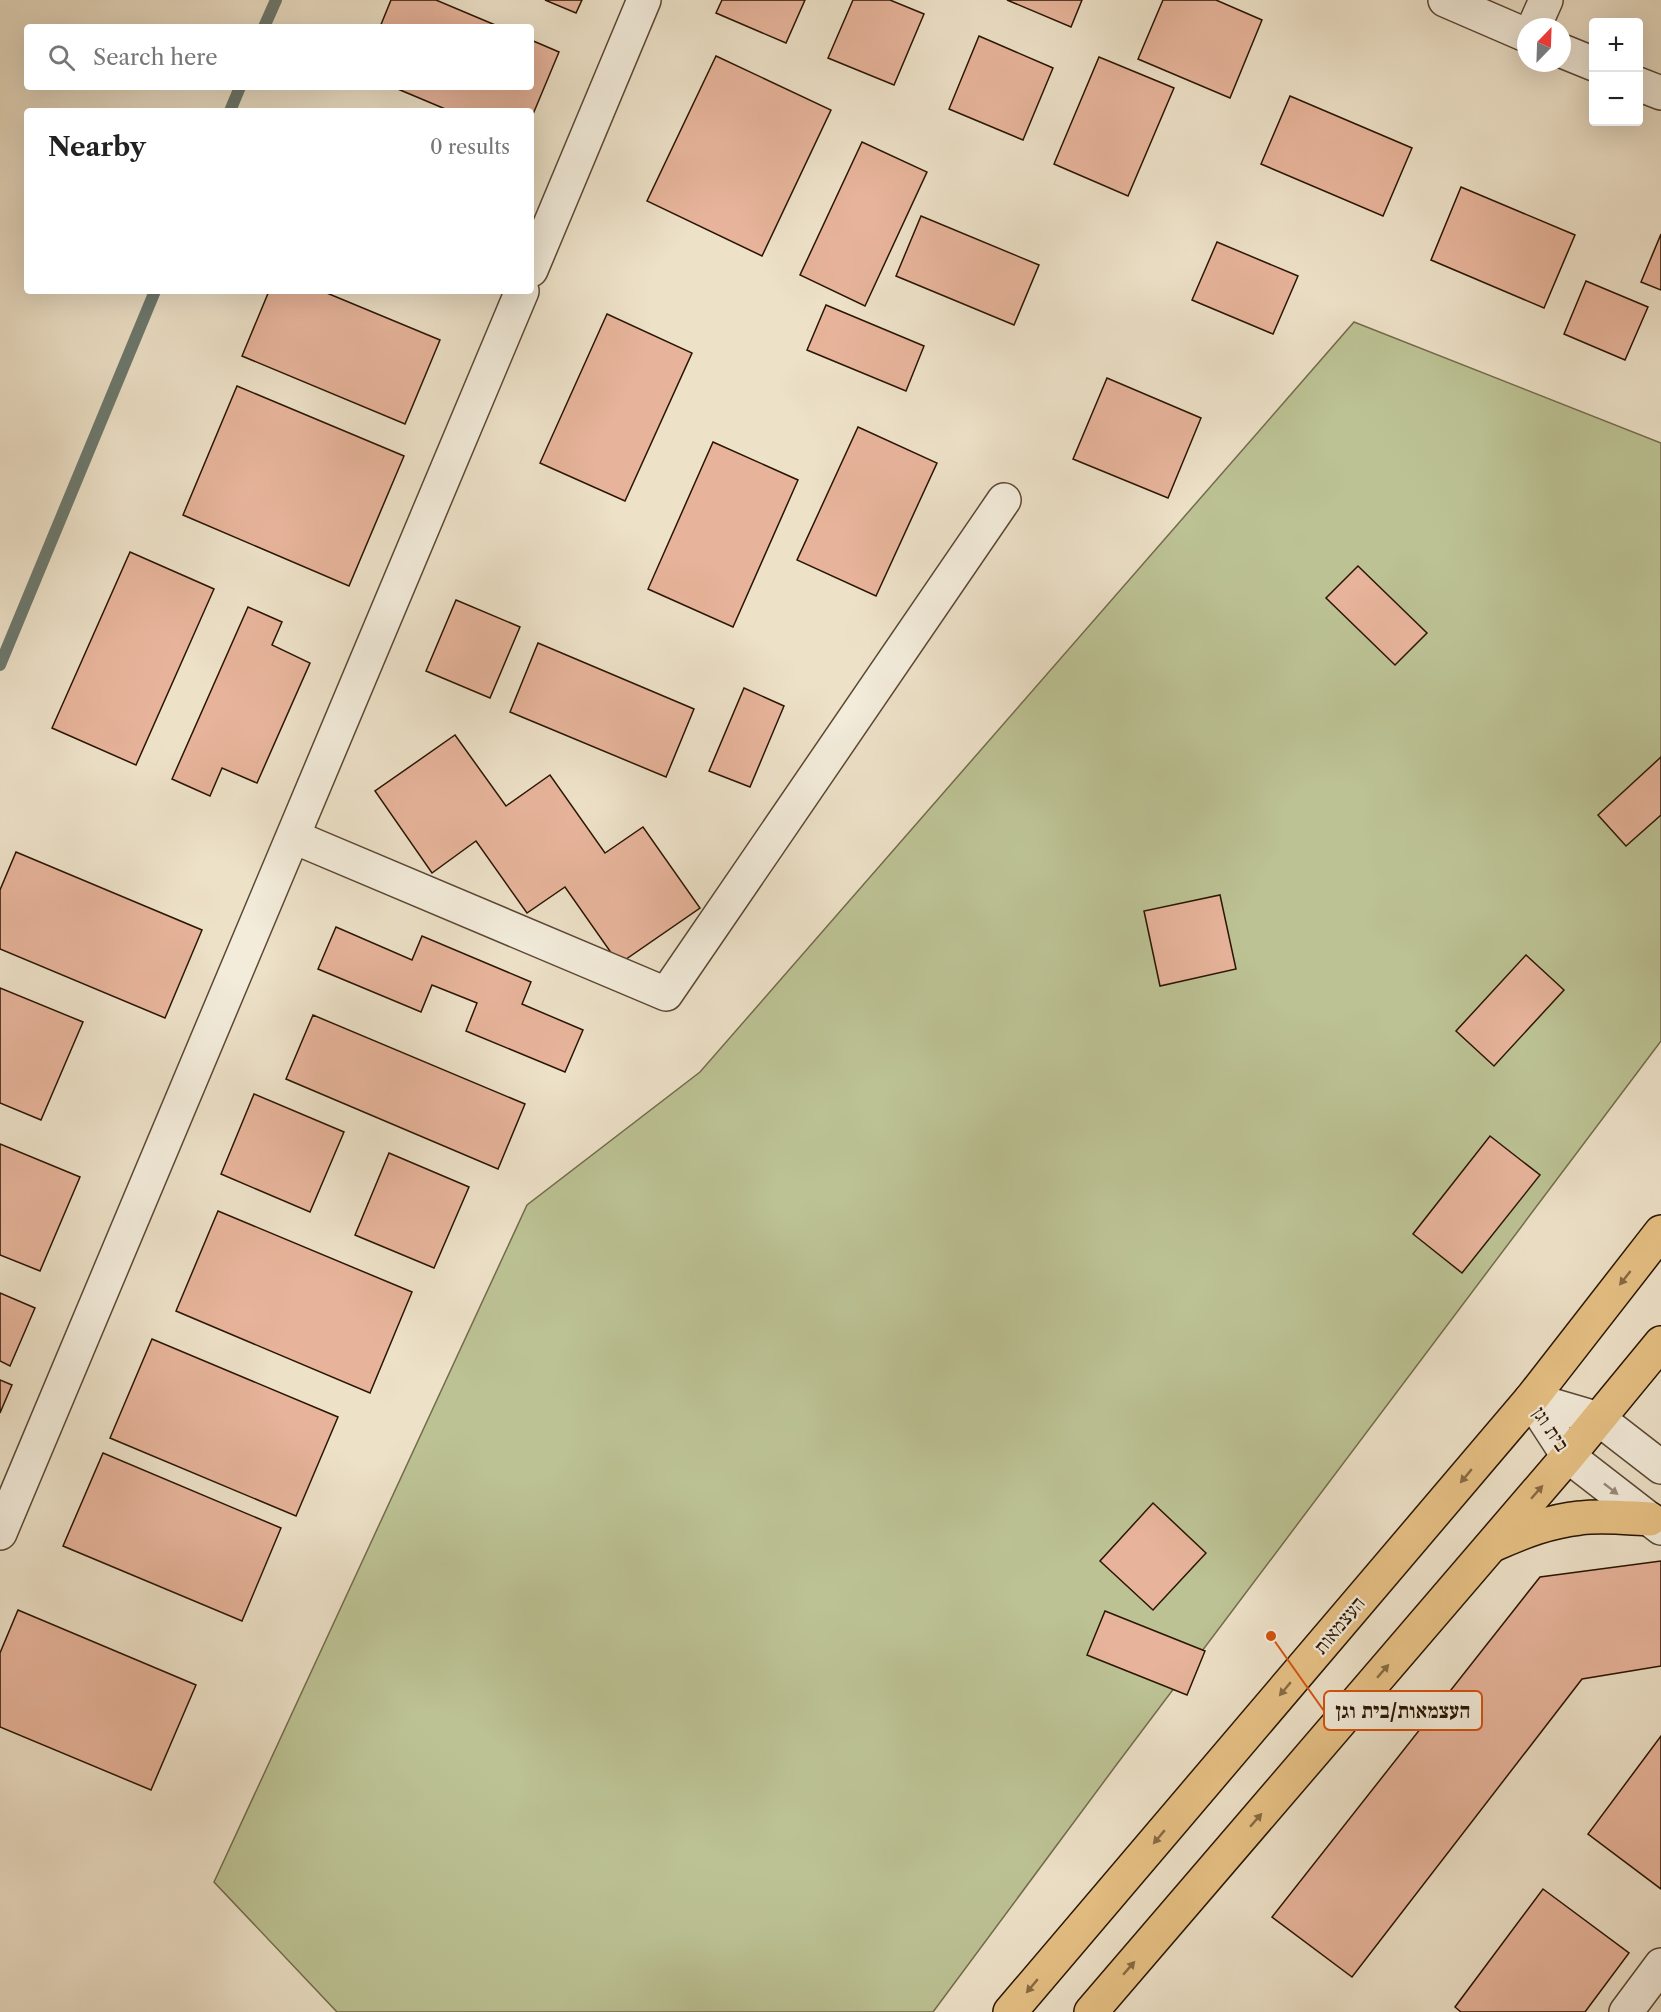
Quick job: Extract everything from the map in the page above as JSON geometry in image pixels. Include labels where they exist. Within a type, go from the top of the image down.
[{"type":"main road","name":"העצמאות","points":[[1010,2012],[1531,1400],[1661,1232]]},
{"type":"main road","points":[[1091,2012],[1568,1456],[1661,1343]]},
{"type":"main road","points":[[1490,1546],[1529,1529],[1573,1519],[1616,1517],[1656,1524]]},
{"type":"street","points":[[534,263],[644,0]]},
{"type":"street","points":[[1445,0],[1517,31]]},
{"type":"street","points":[[1538,18],[1546,0]]},
{"type":"street","points":[[1571,55],[1589,62]]},
{"type":"street","points":[[1643,86],[1661,93]]},
{"type":"street","points":[[0,1533],[521,294]]},
{"type":"street","points":[[294,837],[666,994],[1004,500]]},
{"type":"street","name":"בית וגן","points":[[1531,1400],[1599,1419],[1661,1467]]},
{"type":"street","name":"בית וגן","points":[[1531,1400],[1568,1456],[1656,1524]]},
{"type":"street","points":[[1626,2012],[1661,1965]]},
{"type":"green space","points":[[1354,322],[1661,443],[1661,1041],[933,2012],[337,2012],[214,1882],[527,1205],[700,1072]]},
{"type":"building","points":[[391,0],[436,0],[493,24],[381,24]]},
{"type":"building","points":[[545,0],[582,0],[576,13]]},
{"type":"building","points":[[722,0],[805,0],[786,43],[716,13]]},
{"type":"building","points":[[853,0],[890,0],[924,14],[894,85],[828,58]]},
{"type":"building","points":[[1007,0],[1082,0],[1071,27]]},
{"type":"building","points":[[1163,0],[1216,0],[1262,20],[1230,98],[1138,59]]},
{"type":"building","points":[[979,36],[1053,68],[1023,140],[949,109]]},
{"type":"building","points":[[534,41],[559,52],[534,112],[534,108],[443,108],[400,90],[534,90]]},
{"type":"building","points":[[716,56],[831,110],[762,256],[647,201]]},
{"type":"building","points":[[1099,57],[1174,88],[1128,196],[1054,164]]},
{"type":"building","points":[[1290,96],[1412,148],[1383,216],[1261,164]]},
{"type":"building","points":[[862,142],[927,172],[865,306],[800,275]]},
{"type":"building","points":[[1461,187],[1575,235],[1544,308],[1431,260]]},
{"type":"building","points":[[921,216],[1039,265],[1014,325],[896,276]]},
{"type":"building","points":[[1661,234],[1661,290],[1641,282]]},
{"type":"building","points":[[1217,242],[1298,276],[1273,334],[1192,300]]},
{"type":"building","points":[[1586,281],[1648,307],[1625,360],[1564,334]]},
{"type":"building","points":[[268,294],[329,294],[440,340],[405,424],[242,356]]},
{"type":"building","points":[[826,305],[924,346],[906,391],[807,350]]},
{"type":"building","points":[[607,314],[692,353],[625,501],[540,463]]},
{"type":"building","points":[[1107,378],[1201,418],[1168,498],[1073,459]]},
{"type":"building","points":[[237,386],[404,456],[349,586],[183,515]]},
{"type":"building","points":[[858,427],[937,463],[876,596],[797,560]]},
{"type":"building","points":[[713,442],[798,480],[733,627],[648,589]]},
{"type":"building","points":[[130,552],[214,589],[136,765],[52,728]]},
{"type":"building","points":[[1358,566],[1427,633],[1395,665],[1326,598]]},
{"type":"building","points":[[456,600],[520,627],[490,698],[426,671]]},
{"type":"building","points":[[248,607],[282,622],[272,645],[310,663],[257,783],[222,768],[210,796],[172,779]]},
{"type":"building","points":[[538,643],[694,709],[666,777],[510,712]]},
{"type":"building","points":[[744,688],[784,706],[750,787],[709,771]]},
{"type":"building","points":[[455,735],[506,806],[550,775],[605,853],[643,827],[700,908],[619,964],[565,887],[527,913],[476,841],[432,873],[375,791]]},
{"type":"building","points":[[1661,757],[1661,815],[1626,846],[1598,815]]},
{"type":"building","points":[[16,852],[202,930],[165,1018],[0,949],[0,890]]},
{"type":"building","points":[[1220,895],[1236,969],[1160,986],[1144,911]]},
{"type":"building","points":[[336,927],[412,960],[422,936],[531,982],[522,1004],[583,1030],[565,1072],[466,1031],[477,1003],[432,985],[421,1012],[318,969]]},
{"type":"building","points":[[1526,955],[1564,990],[1494,1066],[1456,1031]]},
{"type":"building","points":[[0,988],[83,1022],[41,1120],[0,1103]]},
{"type":"building","points":[[313,1015],[525,1104],[498,1169],[286,1079]]},
{"type":"building","points":[[254,1094],[344,1132],[310,1212],[221,1174]]},
{"type":"building","points":[[1490,1136],[1540,1175],[1462,1273],[1413,1234]]},
{"type":"building","points":[[0,1144],[80,1177],[40,1271],[0,1255]]},
{"type":"building","points":[[389,1153],[469,1187],[434,1268],[355,1235]]},
{"type":"building","points":[[218,1211],[412,1292],[370,1393],[176,1311]]},
{"type":"building","points":[[0,1293],[35,1308],[10,1366],[0,1361]]},
{"type":"building","points":[[152,1339],[338,1417],[296,1516],[110,1438]]},
{"type":"building","points":[[0,1380],[12,1385],[0,1413]]},
{"type":"building","points":[[103,1453],[281,1528],[242,1621],[63,1546]]},
{"type":"building","points":[[1153,1503],[1206,1553],[1153,1610],[1100,1561]]},
{"type":"building","points":[[1661,1561],[1661,1666],[1582,1679],[1352,1977],[1272,1917],[1540,1577]]},
{"type":"building","points":[[18,1610],[196,1685],[151,1790],[0,1727],[0,1653]]},
{"type":"building","points":[[1105,1611],[1205,1651],[1187,1695],[1087,1655]]},
{"type":"building","points":[[1661,1736],[1661,1889],[1588,1834]]},
{"type":"building","points":[[1543,1889],[1629,1953],[1585,2012],[1461,2012],[1455,2007]]},
{"type":"waterway","points":[[265,24],[276,0]]},
{"type":"waterway","points":[[231,108],[239,90]]},
{"type":"waterway","points":[[0,665],[154,294]]},
{"type":"place","name":"העצמאות/בית וגן","points":[[1271,1636]]}]
